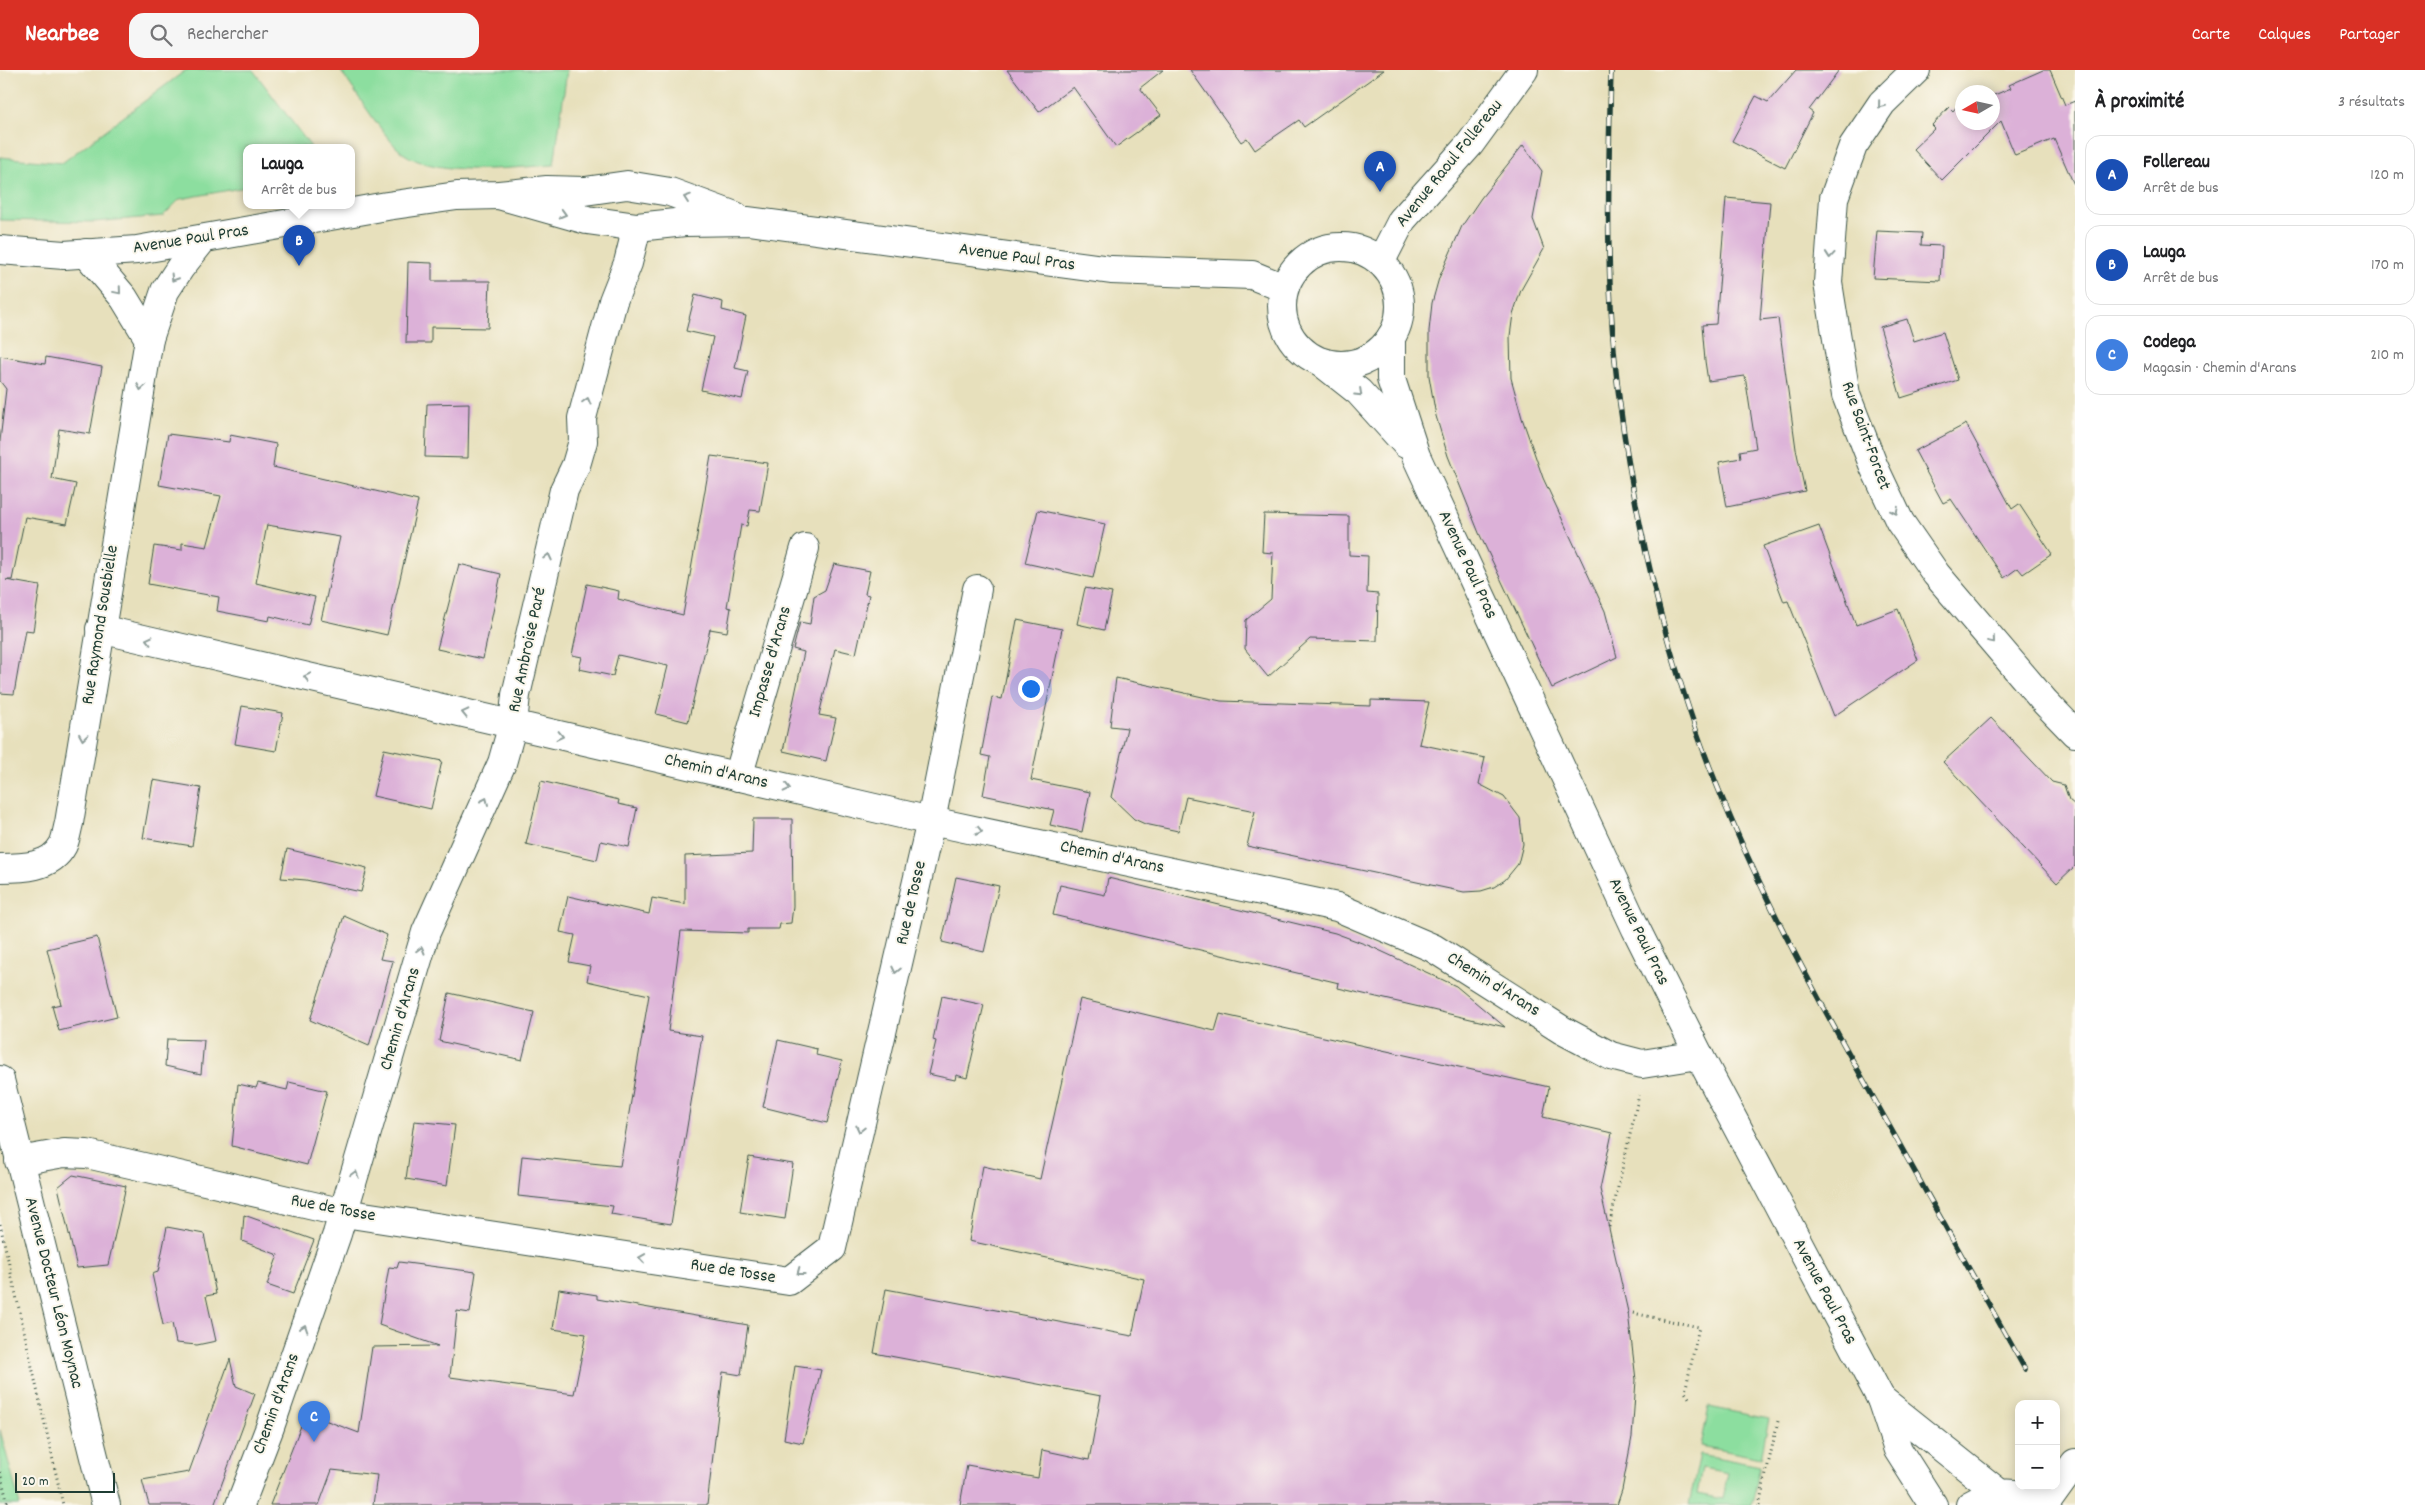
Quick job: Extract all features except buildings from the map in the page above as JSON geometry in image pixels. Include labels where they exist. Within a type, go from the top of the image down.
[{"type":"street","name":"Avenue Raoul Follereau","points":[[1381,261],[1402,220],[1470,144],[1524,70]]},
{"type":"street","name":"Rue Saint-Forcet","points":[[1916,70],[1882,103],[1853,146],[1834,198],[1828,283],[1846,395],[1874,467],[1900,522],[1936,574],[2045,702],[2075,734]]},
{"type":"street","name":"Avenue Paul Pras","points":[[0,250],[28,253],[86,254],[137,250],[387,206],[457,196],[500,195],[547,190],[585,191],[627,185],[670,192],[748,221]]},
{"type":"street","name":"Avenue Paul Pras","points":[[500,195],[587,220],[637,227],[685,222],[748,221],[1111,270],[1252,275],[1284,288]]},
{"type":"street","name":"Rue Ambroise Paré","points":[[100,628],[513,724],[516,695],[564,490],[576,464],[583,441],[582,418],[613,301],[628,263],[637,227]]},
{"type":"street","name":"Rue Raymond Sousbielle","points":[[1,871],[37,866],[53,858],[62,846],[69,823],[149,339],[165,291],[203,239]]},
{"type":"street","points":[[1344,246],[1364,250],[1381,261],[1393,277],[1400,297],[1399,318],[1391,337],[1378,352],[1361,362],[1341,365],[1321,362],[1305,354],[1292,340],[1282,315],[1281,306],[1284,288],[1293,270],[1307,256],[1325,248],[1344,246]]},
{"type":"street","points":[[86,254],[124,298],[149,339]]},
{"type":"street","name":"Avenue Paul Pras","points":[[1391,337],[1391,379],[1416,456],[1636,929],[1699,1055],[1881,1398],[1898,1450],[1933,1505]]},
{"type":"street","name":"Avenue Paul Pras","points":[[1321,362],[1359,392],[1416,456]]},
{"type":"street","name":"Impasse d'Arans","points":[[738,777],[805,548]]},
{"type":"street","name":"Rue de Tosse","points":[[19,1161],[64,1153],[87,1154],[344,1213],[789,1281],[832,1248],[931,821],[977,589]]},
{"type":"street","name":"Chemin d'Arans","points":[[240,1505],[270,1427],[344,1213],[426,932],[502,763],[513,724],[931,821],[1337,907],[1433,948],[1562,1030],[1611,1056],[1642,1064],[1699,1055]]},
{"type":"street","name":"Avenue Docteur Léon Moynac","points":[[0,1080],[106,1505]]},
{"type":"street","name":"Avenue Paul Pras","points":[[1881,1398],[1999,1492]]},
{"type":"street","points":[[1970,1505],[1983,1497],[1999,1492],[2015,1493],[2030,1497],[2044,1505],[2075,1464]]},
{"type":"path","points":[[1609,1227],[1640,1090]]},
{"type":"path","points":[[0,1224],[63,1505]]},
{"type":"path","points":[[1628,1312],[1699,1326],[1685,1392],[1691,1401]]},
{"type":"path","points":[[1759,1505],[1778,1421]]},
{"type":"path","points":[[0,1472],[8,1505]]},
{"type":"green space","points":[[186,70],[253,70],[309,144],[243,144],[243,188],[180,199],[163,216],[94,222],[0,220],[0,157],[62,163]]},
{"type":"green space","points":[[340,70],[567,70],[554,165],[493,169],[448,168],[427,164],[410,157],[396,147],[388,138]]},
{"type":"green space","points":[[1709,1407],[1769,1419],[1761,1458],[1701,1446]]},
{"type":"green space","points":[[0,1430],[20,1505],[0,1505]]},
{"type":"green space","points":[[1700,1454],[1760,1466],[1752,1505],[1689,1505]],"holes":[[[1702,1468],[1728,1473],[1722,1499],[1697,1494]]]},
{"type":"railway","points":[[1611,70],[1609,238],[1615,363],[1635,500],[1656,597],[1683,692],[1716,783],[1734,826],[1793,951],[2025,1369]]},
{"type":"place","name":"Follereau","points":[[1380,192]]},
{"type":"place","name":"Lauga","points":[[299,266]]},
{"type":"place","name":"Codega","points":[[314,1442]]}]
